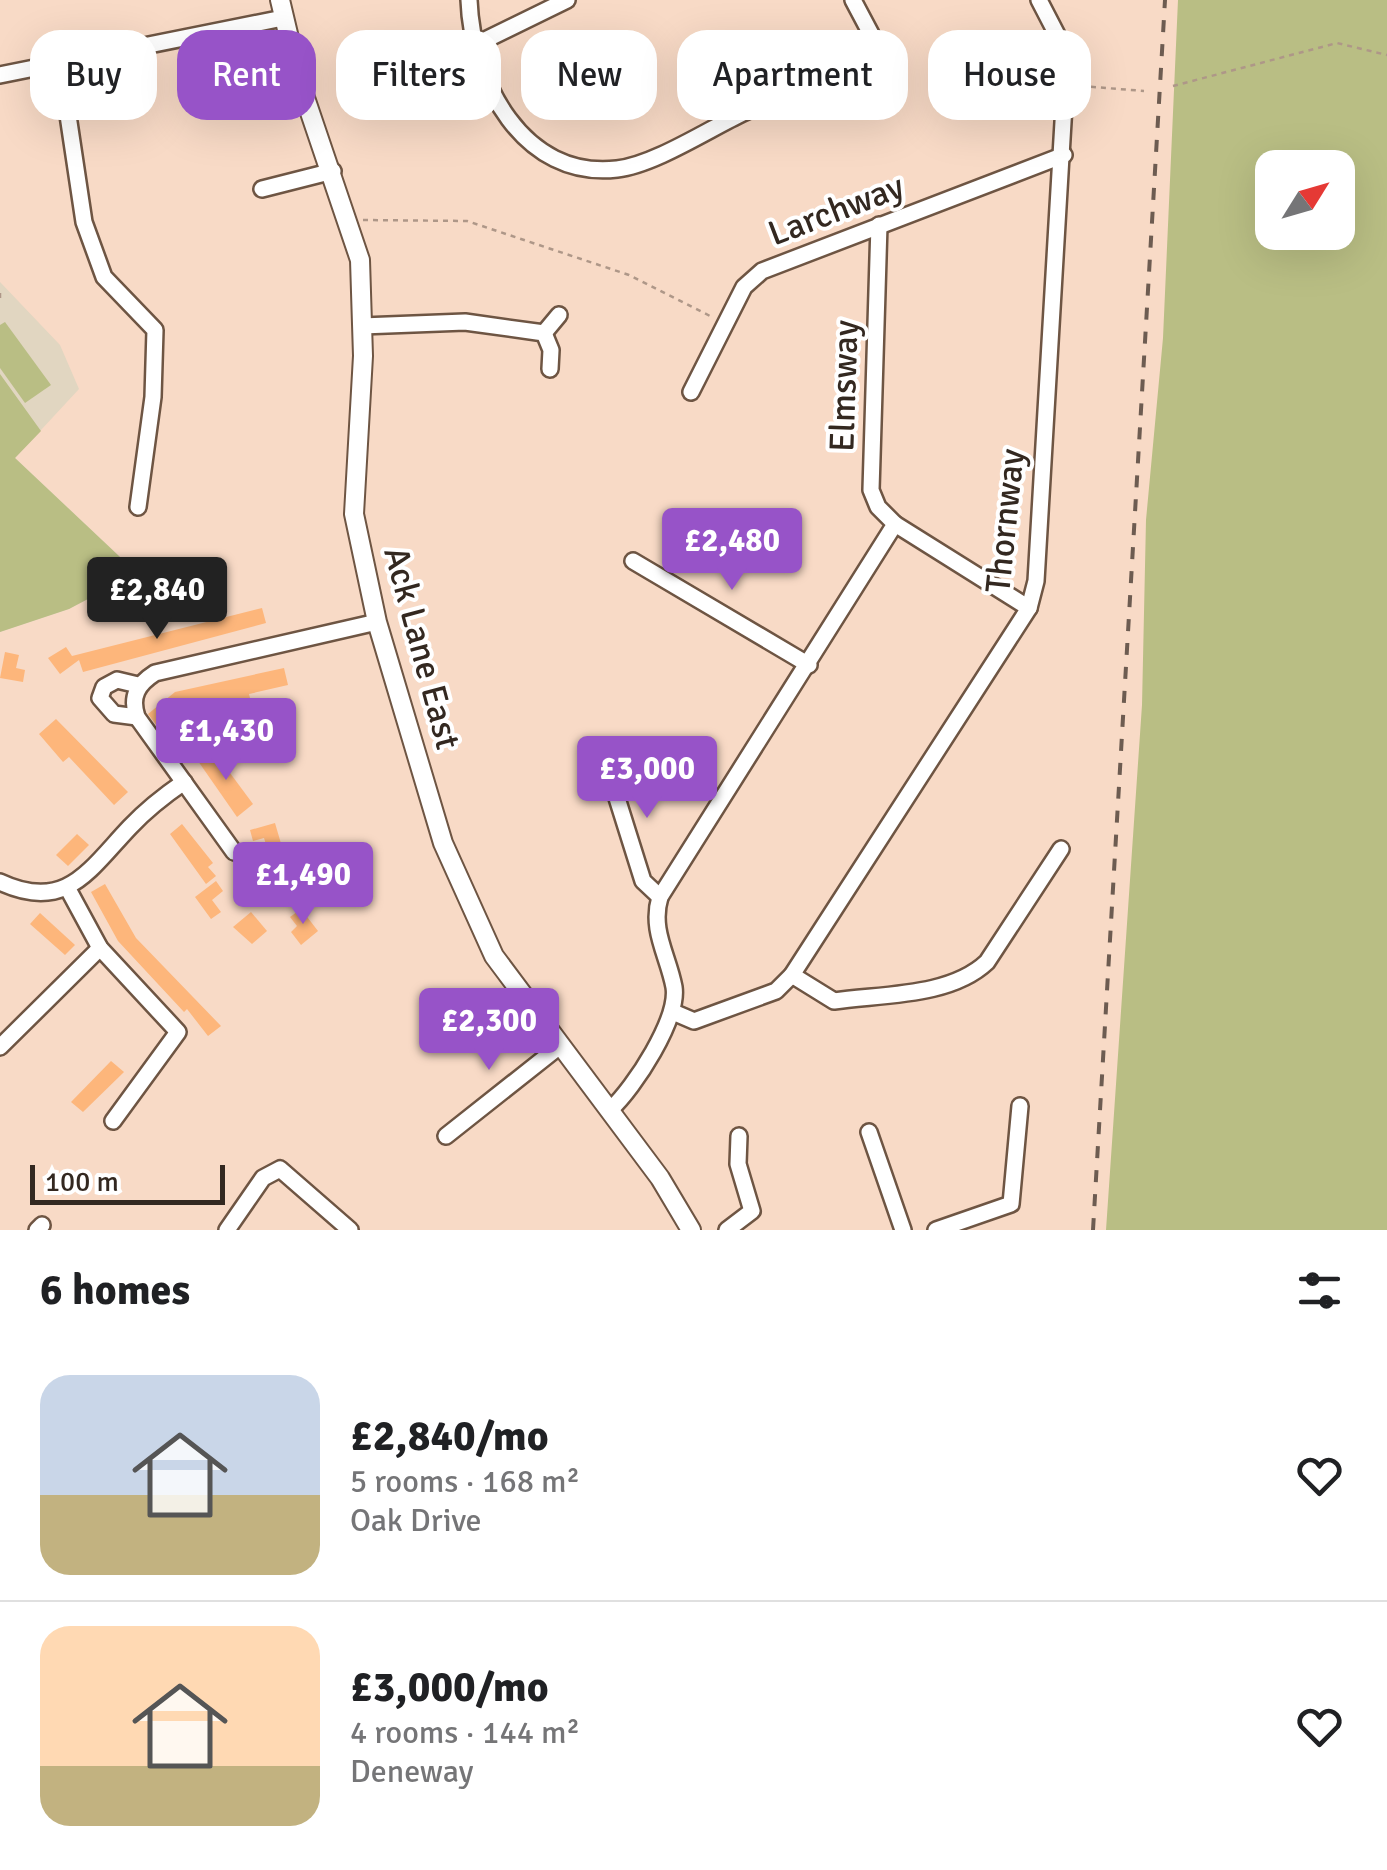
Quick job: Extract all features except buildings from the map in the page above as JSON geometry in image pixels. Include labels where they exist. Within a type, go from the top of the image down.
[{"type":"main road","name":"Ack Lane East","points":[[282,9],[299,80],[360,260],[362,326],[354,514],[378,622],[443,843],[494,956],[611,1109],[660,1178],[690,1230]]},
{"type":"street","points":[[469,0],[473,30]]},
{"type":"street","points":[[501,32],[568,0]]},
{"type":"street","points":[[501,107],[526,141],[568,166],[620,170],[867,51],[871,34],[853,0]]},
{"type":"street","name":"Thornway","points":[[1040,0],[1057,30]]},
{"type":"street","points":[[157,39],[282,9]]},
{"type":"street","points":[[0,75],[30,68]]},
{"type":"street","points":[[69,120],[84,222],[104,277],[155,330],[154,398],[138,507]]},
{"type":"street","name":"Thornway","points":[[673,1012],[694,1022],[776,991],[792,975],[1028,608],[1036,581],[1065,120]]},
{"type":"street","name":"Larchway","points":[[691,392],[744,287],[762,272],[1064,156]]},
{"type":"street","points":[[262,189],[333,172]]},
{"type":"street","name":"Elmsway","points":[[878,225],[871,490],[878,507],[895,524]]},
{"type":"street","points":[[544,334],[559,316]]},
{"type":"street","points":[[362,326],[465,322],[544,334]]},
{"type":"street","points":[[544,334],[551,350],[550,369]]},
{"type":"street","points":[[611,1109],[625,1096],[673,1012],[674,990],[654,917],[660,897],[895,524],[1028,608]]},
{"type":"street","points":[[633,561],[809,664]]},
{"type":"street","points":[[234,852],[137,717],[134,701],[138,685],[155,673],[378,622]]},
{"type":"street","points":[[137,717],[114,714],[100,698],[104,687],[117,680],[138,685]]},
{"type":"street","points":[[606,763],[642,881],[660,897]]},
{"type":"street","points":[[0,882],[20,891],[68,888],[92,872],[130,827],[184,782]]},
{"type":"street","points":[[792,975],[834,1002],[954,983],[973,975],[986,962],[1062,849]]},
{"type":"street","points":[[68,888],[100,948],[178,1032],[113,1121]]},
{"type":"street","points":[[0,1047],[100,948]]},
{"type":"street","points":[[446,1136],[561,1046]]},
{"type":"street","points":[[936,1230],[1011,1204],[1020,1106]]},
{"type":"street","points":[[869,1132],[903,1230]]},
{"type":"street","points":[[727,1230],[752,1212],[738,1164],[739,1136]]},
{"type":"street","points":[[227,1230],[263,1178],[280,1168],[350,1230]]},
{"type":"path","points":[[1173,86],[1338,43],[1387,55]]},
{"type":"path","points":[[1091,87],[1144,91]]},
{"type":"path","points":[[347,220],[468,221],[629,275],[726,324]]},
{"type":"path","points":[[0,294],[0,302]]},
{"type":"shaded area","points":[[0,282],[60,345],[79,389],[15,458],[137,573],[69,609],[0,632]]},
{"type":"green space","points":[[1178,0],[1387,0],[1387,1230],[1106,1230],[1142,705],[1146,520],[1163,338]]},
{"type":"green space","points":[[5,322],[51,385],[25,403],[0,368],[0,325]]},
{"type":"green space","points":[[0,374],[41,431],[15,458],[137,573],[69,609],[0,632]]},
{"type":"railway","points":[[1093,1230],[1165,0]]}]
